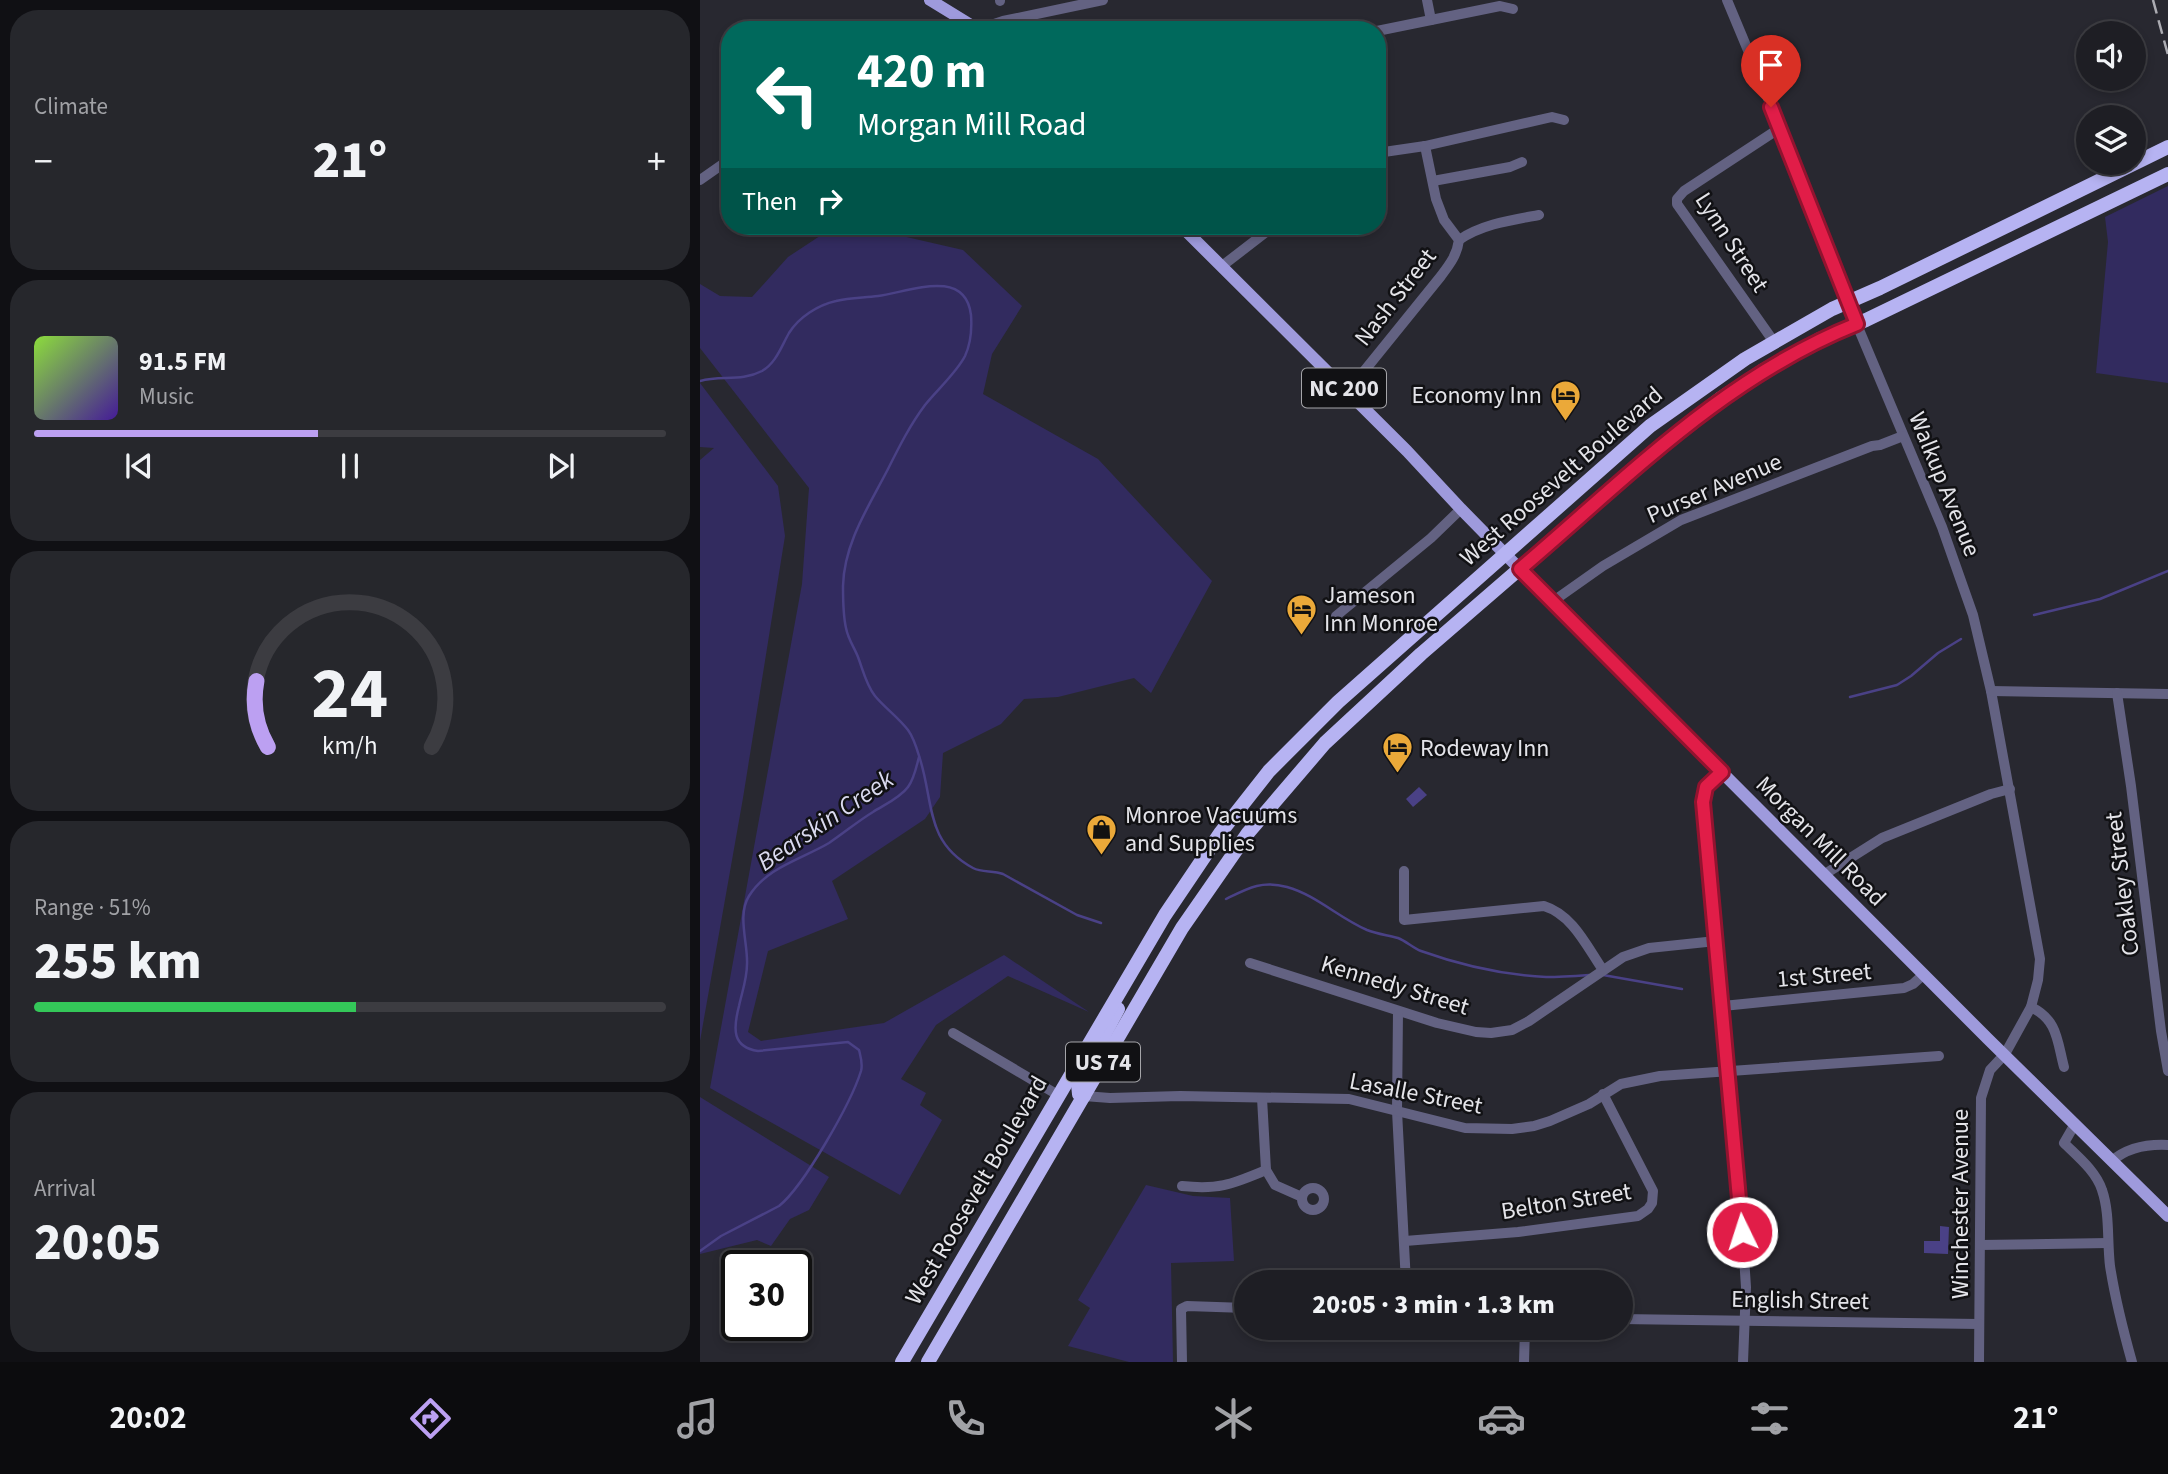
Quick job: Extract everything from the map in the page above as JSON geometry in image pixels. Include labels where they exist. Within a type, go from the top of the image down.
[{"type":"highway","name":"West Roosevelt Boulevard","points":[[902,1362],[1173,904],[1221,832],[1269,771],[1338,702],[1650,426],[1733,367],[1832,309],[2166,148]]},
{"type":"highway","name":"West Roosevelt Boulevard","points":[[928,1362],[1182,928],[1248,833],[1325,743],[1421,654],[1681,429],[1721,398],[1820,338],[1857,324],[2168,174]]},
{"type":"highway","points":[[1116,1041],[1134,993],[1177,917],[1173,904]]},
{"type":"highway","points":[[1084,1096],[1079,1094],[1079,1084],[1113,1022],[1139,959]]},
{"type":"main road","points":[[930,0],[964,21]]},
{"type":"main road","name":"Morgan Mill Road","points":[[1190,235],[1348,391],[1552,602],[2168,1216]]},
{"type":"street","points":[[1003,21],[1103,0]]},
{"type":"street","points":[[1427,0],[1431,20]]},
{"type":"street","name":"Walkup Avenue","points":[[1727,0],[1942,527],[1973,615],[1991,691],[2039,947],[2038,980],[2031,1007],[2005,1054]]},
{"type":"street","points":[[1386,29],[1500,6],[1513,9]]},
{"type":"street","points":[[1386,152],[1425,146],[1552,117],[1564,120]]},
{"type":"street","name":"Lynn Street","points":[[1774,342],[1676,199],[1780,128]]},
{"type":"street","name":"Nash Street","points":[[1348,391],[1453,261],[1459,240],[1444,220],[1436,199],[1425,146]]},
{"type":"street","points":[[1433,181],[1510,167],[1522,162]]},
{"type":"street","points":[[700,180],[721,165]]},
{"type":"street","points":[[1459,240],[1467,234],[1505,221],[1539,215]]},
{"type":"street","points":[[1222,267],[1263,235]]},
{"type":"street","name":"Purser Avenue","points":[[1552,602],[1603,566],[1681,520],[1903,436]]},
{"type":"street","points":[[1336,616],[1432,538],[1461,509]]},
{"type":"street","points":[[1991,691],[2168,694]]},
{"type":"street","name":"Coakley Street","points":[[2117,693],[2168,1071]]},
{"type":"street","points":[[1722,772],[1710,782],[1703,794],[1744,1252],[1746,1287],[1743,1362]]},
{"type":"street","points":[[1825,874],[1882,838],[1991,794],[2010,789]]},
{"type":"street","points":[[1404,871],[1404,919],[1544,906],[1554,909],[1569,922],[1603,970]]},
{"type":"street","name":"Kennedy Street","points":[[1250,963],[1437,1023],[1476,1032],[1513,1030],[1556,1004],[1623,957],[1643,949],[1716,941]]},
{"type":"street","name":"1st Street","points":[[1723,1006],[1904,988],[1913,985],[1924,974]]},
{"type":"street","points":[[2031,1007],[2049,1018],[2054,1027],[2064,1067]]},
{"type":"street","points":[[1398,1011],[1397,1111],[1406,1270]]},
{"type":"street","points":[[953,1033],[1058,1096]]},
{"type":"street","name":"Winchester Avenue","points":[[1979,1362],[1981,1098],[1990,1070],[2005,1054]]},
{"type":"street","name":"Lasalle Street","points":[[1084,1096],[1349,1099],[1465,1128],[1512,1129],[1550,1121],[1589,1104],[1621,1084],[1636,1080],[1939,1056]]},
{"type":"street","name":"Belton Street","points":[[1405,1241],[1604,1222],[1638,1216],[1648,1209],[1652,1203],[1653,1191],[1603,1094]]},
{"type":"street","points":[[1262,1098],[1266,1170],[1275,1185],[1303,1197]]},
{"type":"street","points":[[2075,1124],[2064,1143],[2094,1176],[2101,1188],[2122,1326],[2132,1362]]},
{"type":"street","points":[[2112,1161],[2120,1153],[2147,1144],[2168,1145]]},
{"type":"street","points":[[1182,1185],[1222,1187],[1266,1170]]},
{"type":"street","points":[[1980,1245],[2108,1243]]},
{"type":"street","points":[[1182,1362],[1181,1309],[1187,1306],[1234,1308]]},
{"type":"street","name":"English Street","points":[[1633,1319],[1979,1324]]},
{"type":"street","points":[[1524,1362],[1525,1340]]},
{"type":"shaded area","points":[[2168,186],[2168,383],[2096,373],[2108,242],[2105,217]]},
{"type":"shaded area","points":[[821,235],[898,235],[963,250],[1022,306],[992,354],[983,394],[1098,459],[1212,581],[1151,693],[1134,678],[1058,697],[1024,699],[1001,724],[943,753],[940,797],[925,819],[832,881],[848,919],[768,951],[748,1032],[761,1041],[884,1023],[1004,955],[1089,1012],[1008,976],[936,1025],[901,1079],[926,1093],[920,1105],[942,1120],[900,1195],[710,1088],[802,584],[809,488],[700,348],[700,284],[720,296],[752,297],[788,257]]},
{"type":"shaded area","points":[[700,383],[778,486],[785,536],[700,1041],[700,460],[714,448],[700,447]]},
{"type":"shaded area","points":[[1419,787],[1427,795],[1413,807],[1406,799]]},
{"type":"shaded area","points":[[700,1097],[829,1177],[809,1210],[790,1219],[771,1246],[757,1240],[700,1254]]},
{"type":"shaded area","points":[[1146,1185],[1193,1196],[1230,1198],[1234,1261],[1171,1263],[1173,1362],[1129,1362],[1068,1346],[1090,1308],[1078,1300]]},
{"type":"shaded area","points":[[1940,1226],[1949,1227],[1948,1254],[1924,1253],[1924,1241],[1940,1241]]},
{"type":"waterway","name":"Bearskin Creek","points":[[700,381],[746,376],[767,368],[798,322],[810,312],[829,303],[933,286],[958,291],[966,300],[971,325],[965,356],[910,428],[853,540],[844,570],[846,628],[872,692],[904,725],[914,740],[934,820],[946,846],[973,868],[1003,874],[1077,915],[1101,923]]},
{"type":"waterway","points":[[2034,615],[2100,599],[2168,571]]},
{"type":"waterway","points":[[1850,697],[1897,685],[1961,639]]},
{"type":"waterway","name":"Bearskin Creek","points":[[700,1251],[721,1236],[779,1206],[789,1196],[826,1143],[862,1068],[859,1050],[848,1042],[758,1051],[743,1046],[739,1041],[736,1036],[736,1022],[747,970],[743,920],[749,896],[756,886],[775,871],[829,843],[901,795],[912,780],[919,757]]},
{"type":"waterway","points":[[1226,899],[1255,886],[1278,885],[1308,895],[1367,930],[1398,938],[1421,951],[1451,961],[1530,976],[1589,975]]},
{"type":"waterway","points":[[1603,975],[1682,989]]},
{"type":"railway","points":[[2153,0],[2168,55]]},
{"type":"place","name":"Economy Inn","points":[[1565,422]]},
{"type":"place","name":"Jameson Inn Monroe","points":[[1301,636]]},
{"type":"place","name":"Rodeway Inn","points":[[1397,775]]},
{"type":"place","name":"Monroe Vacuums and Supplies","points":[[1102,856]]},
{"type":"route","points":[[1742,1232],[1703,802],[1706,787],[1722,772],[1520,569],[1681,429],[1721,398],[1820,338],[1857,324],[1771,107]]}]
